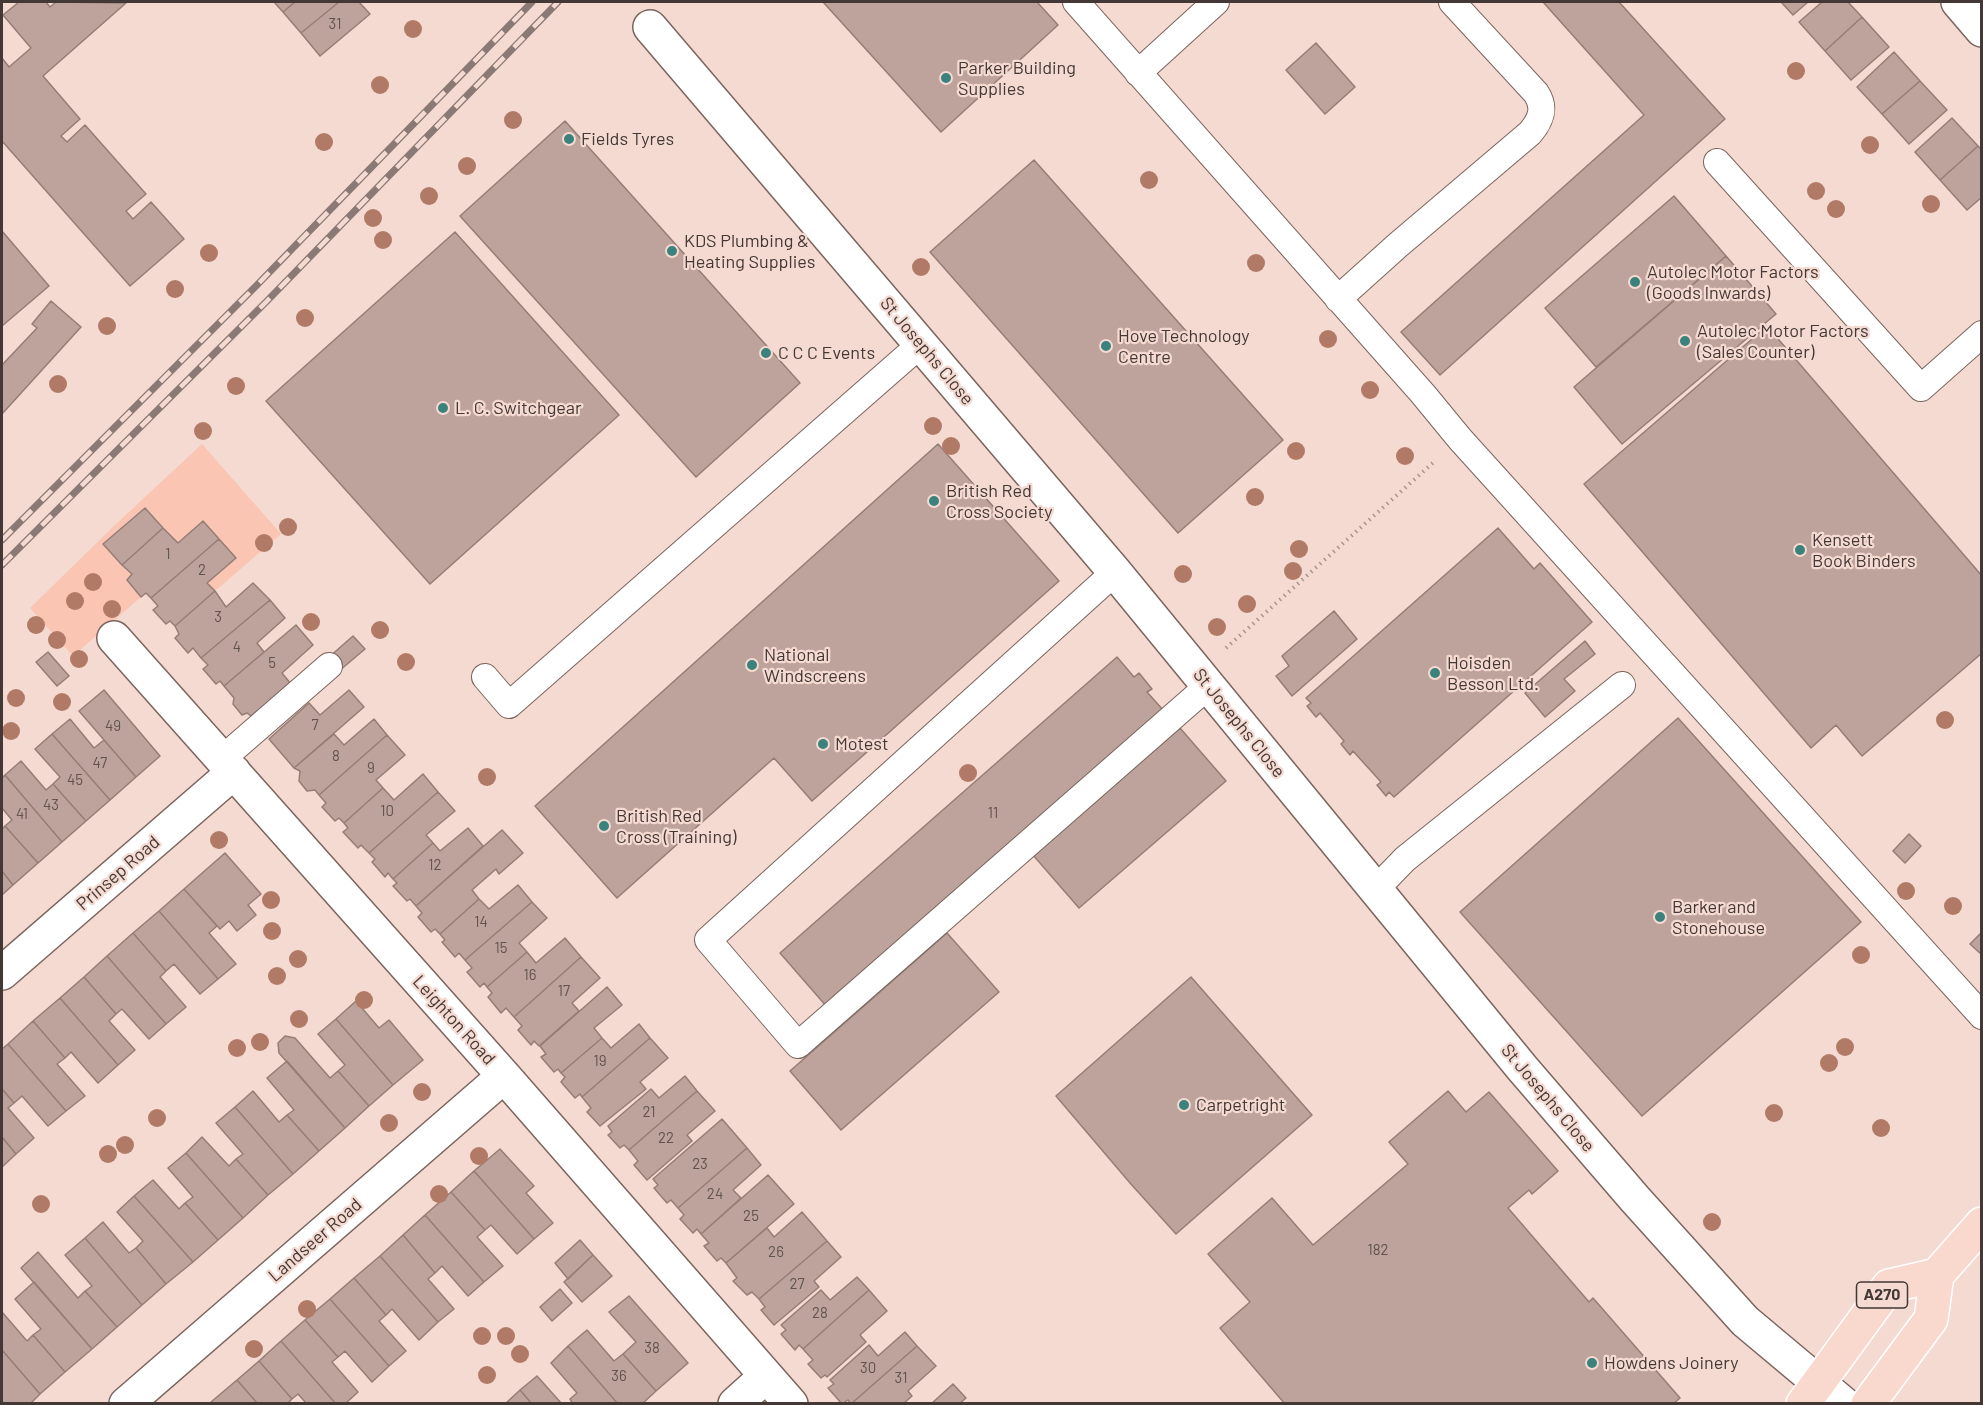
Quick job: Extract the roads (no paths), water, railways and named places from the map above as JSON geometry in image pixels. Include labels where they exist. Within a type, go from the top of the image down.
[{"type":"main road","points":[[1937,1275],[1982,1224]]},
{"type":"main road","name":"A270","points":[[1811,1392],[1889,1286],[1937,1275],[1931,1319],[1868,1404]]},
{"type":"street","points":[[1958,2],[1982,30]]},
{"type":"street","name":"St Josephs Close","points":[[650,27],[1115,572],[1523,1070],[1635,1199],[1811,1392],[1844,1404]]},
{"type":"street","name":"Leighton Road","points":[[114,638],[504,1076],[791,1404]]},
{"type":"street","name":"Prinsep Road","points":[[2,974],[228,766]]},
{"type":"street","name":"Landseer Road","points":[[126,1404],[504,1076]]},
{"type":"street","points":[[735,1404],[766,1376]]},
{"type":"lane","points":[[1076,2],[1460,439],[1982,1016]]},
{"type":"lane","points":[[1138,73],[1216,2]]},
{"type":"lane","points":[[1338,299],[1398,245],[1530,134],[1541,116],[1542,107],[1536,93],[1452,2]]},
{"type":"lane","points":[[1717,162],[1921,387],[1982,334]]},
{"type":"lane","points":[[485,678],[509,705],[921,344]]},
{"type":"lane","points":[[1115,572],[708,940],[798,1045],[1203,679]]},
{"type":"lane","name":"Prinsep Road","points":[[228,766],[330,666]]},
{"type":"lane","points":[[1376,889],[1405,860],[1622,685]]},
{"type":"railway","points":[[2,540],[258,284],[532,2]]},
{"type":"railway","points":[[2,565],[267,301],[558,2]]},
{"type":"place","name":"Parker Building Supplies","points":[[946,78]]},
{"type":"place","name":"Fields Tyres","points":[[569,139]]},
{"type":"place","name":"KDS Plumbing & Heating Supplies","points":[[672,251]]},
{"type":"place","name":"Autolec Motor Factors (Goods Inwards)","points":[[1635,282]]},
{"type":"place","name":"Autolec Motor Factors (Sales Counter)","points":[[1685,341]]},
{"type":"place","name":"Hove Technology Centre","points":[[1106,346]]},
{"type":"place","name":"C C C Events","points":[[766,353]]},
{"type":"place","name":"L. C. Switchgear","points":[[443,408]]},
{"type":"place","name":"British Red Cross Society","points":[[934,501]]},
{"type":"place","name":"Kensett Book Binders","points":[[1800,550]]},
{"type":"place","name":"National Windscreens","points":[[752,665]]},
{"type":"place","name":"Hoisden Besson Ltd.","points":[[1435,673]]},
{"type":"place","name":"Motest","points":[[823,744]]},
{"type":"place","name":"British Red Cross (Training)","points":[[604,826]]},
{"type":"place","name":"Barker and Stonehouse","points":[[1660,917]]},
{"type":"place","name":"Carpetright","points":[[1184,1105]]},
{"type":"place","name":"Howdens Joinery","points":[[1592,1363]]}]
